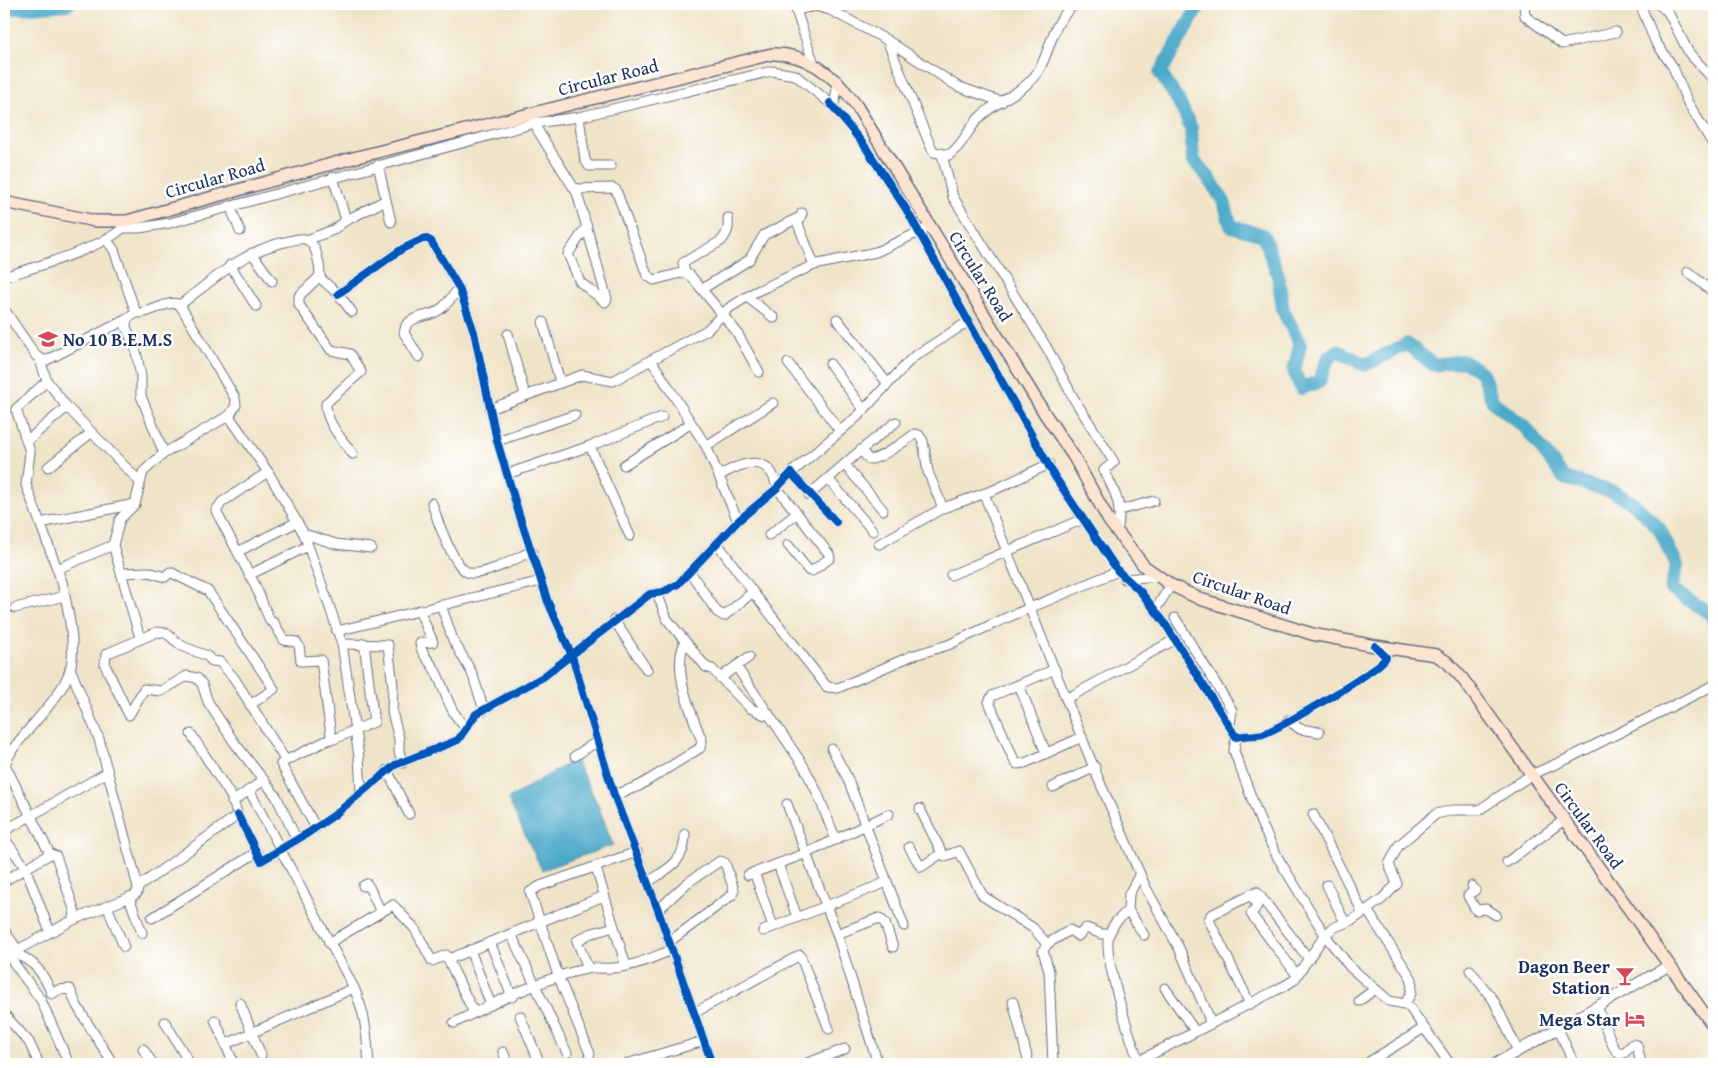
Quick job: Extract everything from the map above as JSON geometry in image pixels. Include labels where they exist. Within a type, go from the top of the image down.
[{"type":"main road","name":"Circular Road","points":[[4,202],[95,221],[125,225],[353,158],[534,118],[772,54],[791,55],[814,64],[838,81],[856,105],[908,186],[924,229],[1074,457],[1109,521],[1144,566],[1171,585],[1200,599],[1312,634],[1374,646],[1420,651],[1436,655],[1448,662],[1462,678],[1714,1027]]},
{"type":"street","points":[[888,40],[930,145],[934,152],[949,155],[959,148],[979,118],[1032,80],[1041,67],[1056,26],[1075,4]]},
{"type":"street","points":[[1524,4],[1525,16],[1562,44],[1616,32]]},
{"type":"street","points":[[1640,4],[1655,41],[1673,67],[1688,101],[1714,146]]},
{"type":"street","points":[[1658,4],[1668,12],[1689,53],[1714,80]]},
{"type":"street","points":[[814,64],[795,7],[815,6],[830,10],[888,40],[957,86],[1002,102]]},
{"type":"street","points":[[4,276],[52,262],[106,239],[125,225],[139,228],[170,223],[333,178],[534,118],[579,117],[772,71],[794,75],[830,104],[864,145],[924,229],[969,321],[1049,464],[1083,519],[1122,575],[1140,591],[1176,639],[1230,724],[1236,737],[1234,751],[1261,823],[1278,858],[1325,935],[1350,967],[1375,989],[1389,1001],[1405,1004],[1450,1064]]},
{"type":"street","points":[[830,104],[835,100],[838,81]]},
{"type":"street","points":[[579,117],[585,160],[589,166],[611,166]]},
{"type":"street","points":[[534,118],[575,189],[587,226],[607,299],[605,302],[580,282],[568,254],[587,226]]},
{"type":"street","points":[[942,155],[953,197],[1027,315],[1074,399],[1114,462],[1104,470],[1120,510],[1117,532]]},
{"type":"street","points":[[378,165],[391,222]]},
{"type":"street","points":[[333,178],[346,214],[345,221]]},
{"type":"street","points":[[575,189],[613,188],[616,190],[640,261],[651,278],[690,275],[736,331],[759,372]]},
{"type":"street","points":[[180,305],[230,265],[252,253],[276,243],[307,240],[333,230],[345,221],[386,200]]},
{"type":"street","points":[[230,206],[240,231]]},
{"type":"street","points":[[702,289],[749,260],[764,235],[800,215],[801,237],[814,265]]},
{"type":"street","points":[[685,274],[683,263],[721,241],[726,236],[729,230],[728,218]]},
{"type":"street","points":[[490,409],[582,375],[613,381],[707,330],[723,314],[747,297],[814,265],[876,252],[924,229]]},
{"type":"street","points":[[338,294],[402,249],[425,238],[431,241],[459,288],[474,332],[497,441],[532,551],[572,656],[596,742],[614,795],[648,882],[712,1064]]},
{"type":"street","points":[[106,239],[114,250],[136,313]]},
{"type":"street","points":[[307,240],[315,252],[319,278],[338,294],[352,312]]},
{"type":"street","points":[[252,253],[272,281]]},
{"type":"street","points":[[230,265],[256,306]]},
{"type":"street","points":[[1688,272],[1714,293]]},
{"type":"street","points":[[319,278],[299,296],[298,302],[332,350],[350,354],[360,370],[361,374],[328,399],[325,406],[335,428],[354,454]]},
{"type":"street","points":[[419,358],[404,333],[406,325],[419,316],[432,314],[448,304],[459,288]]},
{"type":"street","points":[[747,297],[774,318]]},
{"type":"street","points":[[40,360],[45,361],[127,320],[136,313],[141,314],[173,303],[180,305],[209,357],[235,398],[236,405],[230,415],[163,454],[144,470],[136,504],[120,518],[114,545],[140,638]]},
{"type":"street","points":[[4,309],[40,360],[47,381],[67,408],[140,482]]},
{"type":"street","points":[[837,319],[888,384]]},
{"type":"street","points":[[127,320],[126,327],[135,347],[141,376],[141,396],[163,454]]},
{"type":"street","points":[[191,734],[232,802],[261,860],[281,850],[345,807],[387,770],[449,746],[458,740],[471,719],[543,677],[572,656],[614,620],[650,594],[671,589],[690,572],[696,562],[738,520],[777,488],[791,473],[864,410],[912,358],[969,321]]},
{"type":"street","points":[[543,322],[560,382]]},
{"type":"street","points":[[508,334],[525,395]]},
{"type":"street","points":[[650,360],[706,446],[738,520]]},
{"type":"street","points":[[788,363],[840,432]]},
{"type":"street","points":[[830,364],[864,410]]},
{"type":"street","points":[[11,955],[75,919],[137,893],[138,887],[99,739],[70,668],[71,646],[65,596],[26,485],[31,458],[28,440],[16,409],[47,381]]},
{"type":"street","points":[[706,446],[773,403]]},
{"type":"street","points":[[28,440],[67,408]]},
{"type":"street","points":[[230,415],[268,472],[304,534],[342,644],[359,757],[361,791]]},
{"type":"street","points":[[497,441],[575,415]]},
{"type":"street","points":[[507,474],[590,446],[662,417]]},
{"type":"street","points":[[809,495],[896,422]]},
{"type":"street","points":[[624,465],[690,424]]},
{"type":"street","points":[[48,467],[90,433]]},
{"type":"street","points":[[861,450],[869,459],[873,459],[894,449],[915,434],[919,436],[923,441],[928,472],[943,508]]},
{"type":"street","points":[[590,446],[630,536]]},
{"type":"street","points":[[719,476],[739,464],[755,463],[768,469],[775,478],[777,488],[829,554],[830,558],[812,571],[809,571],[788,545]]},
{"type":"street","points":[[879,544],[943,508],[984,494],[1049,464]]},
{"type":"street","points":[[845,465],[883,510]]},
{"type":"street","points":[[268,472],[216,508],[220,521],[238,551],[270,621],[274,623],[284,640],[296,642],[299,646],[301,661],[321,660],[332,738]]},
{"type":"street","points":[[791,473],[809,495],[836,522]]},
{"type":"street","points":[[829,480],[873,531]]},
{"type":"street","points":[[984,494],[1094,767],[1140,874],[1179,948],[1208,1015],[1210,1024]]},
{"type":"street","points":[[1120,510],[1154,500]]},
{"type":"street","points":[[432,503],[445,541],[463,570],[470,573],[483,571],[532,551]]},
{"type":"street","points":[[40,523],[136,504]]},
{"type":"street","points":[[769,535],[796,514]]},
{"type":"street","points":[[951,575],[1083,519]]},
{"type":"street","points":[[238,551],[297,522]]},
{"type":"street","points":[[304,534],[336,544],[371,548]]},
{"type":"street","points":[[717,543],[827,687],[838,688],[911,656],[948,644],[1030,608],[1122,575],[1158,576]]},
{"type":"street","points":[[57,569],[114,545]]},
{"type":"street","points":[[250,575],[308,546]]},
{"type":"street","points":[[121,573],[149,572],[165,577],[170,572],[208,591],[274,689],[250,704]]},
{"type":"street","points":[[690,572],[717,612],[724,616],[753,592]]},
{"type":"street","points":[[337,630],[542,580]]},
{"type":"street","points":[[1155,610],[1171,585]]},
{"type":"street","points":[[657,593],[667,619],[706,667],[712,669],[750,708],[765,715],[769,714]]},
{"type":"street","points":[[15,608],[65,596]]},
{"type":"street","points":[[441,605],[453,640],[472,673],[484,710]]},
{"type":"street","points":[[419,610],[433,642],[420,643],[421,651],[425,653],[424,656],[426,655],[438,675],[452,712],[466,728]]},
{"type":"street","points":[[1175,618],[1232,710],[1230,724]]},
{"type":"street","points":[[614,620],[646,670]]},
{"type":"street","points":[[285,761],[250,704],[220,662],[212,661],[207,656],[182,646],[166,633],[157,632],[110,651],[104,657],[110,676],[130,715],[144,689],[161,691],[187,676],[197,678],[204,687],[208,702],[234,742],[276,796],[297,840]]},
{"type":"street","points":[[1066,699],[1176,639]]},
{"type":"street","points":[[614,795],[639,786],[700,748],[702,741],[679,675],[682,648],[685,642]]},
{"type":"street","points":[[316,828],[281,764],[332,738],[337,739],[370,725],[375,720],[364,643]]},
{"type":"street","points":[[342,644],[385,643],[389,648],[388,661],[393,686],[392,712],[403,763]]},
{"type":"street","points":[[1236,737],[1264,733],[1318,707],[1385,662],[1386,657],[1374,646]]},
{"type":"street","points":[[720,678],[749,657]]},
{"type":"street","points":[[736,666],[795,752],[817,792],[836,840]]},
{"type":"street","points":[[70,668],[54,697],[13,750],[4,765],[50,854],[56,856],[74,909],[75,919]]},
{"type":"street","points":[[1054,669],[992,696],[989,702],[1017,764],[1025,764],[1082,737]]},
{"type":"street","points":[[1019,685],[1046,753]]},
{"type":"street","points":[[1128,910],[1115,923],[1106,942],[1136,1063],[1286,985],[1297,975],[1325,935],[1333,928],[1365,912],[1397,884],[1389,864],[1399,845],[1436,814],[1454,810],[1479,810],[1531,775],[1565,760],[1714,685]]},
{"type":"street","points":[[1288,720],[1300,729],[1319,732]]},
{"type":"street","points":[[575,756],[596,742]]},
{"type":"street","points":[[832,749],[847,777],[904,926]]},
{"type":"street","points":[[1053,787],[1094,767]]},
{"type":"street","points":[[387,770],[409,814]]},
{"type":"street","points":[[4,831],[30,814],[108,772]]},
{"type":"street","points":[[232,802],[264,780]]},
{"type":"street","points":[[249,790],[354,988],[363,1010],[368,1030],[369,1064]]},
{"type":"street","points":[[787,804],[837,934],[878,1064]]},
{"type":"street","points":[[920,809],[942,853],[945,856],[959,851],[982,896],[1033,928],[1047,944]]},
{"type":"street","points":[[774,926],[751,874],[807,853],[889,814]]},
{"type":"street","points":[[1313,814],[1365,912],[1412,979],[1412,993],[1405,1004]]},
{"type":"street","points":[[138,887],[238,815]]},
{"type":"street","points":[[1507,862],[1564,820]]},
{"type":"street","points":[[648,882],[679,860],[684,853],[685,834]]},
{"type":"street","points":[[4,838],[25,867],[50,932]]},
{"type":"street","points":[[909,847],[921,867],[942,853]]},
{"type":"street","points":[[152,918],[257,852]]},
{"type":"street","points":[[590,1054],[560,978],[530,892],[540,886],[596,868],[637,852]]},
{"type":"street","points":[[4,880],[50,854]]},
{"type":"street","points":[[454,1023],[536,986],[588,968],[626,966],[671,946],[732,895],[734,890],[725,863],[720,861],[687,883],[658,910]]},
{"type":"street","points":[[778,864],[797,917]]},
{"type":"street","points":[[596,868],[626,966]]},
{"type":"street","points":[[1140,874],[1129,894],[1128,910],[1144,935]]},
{"type":"street","points":[[763,930],[887,882]]},
{"type":"street","points":[[363,886],[367,884],[381,912]]},
{"type":"street","points":[[1327,885],[1345,923]]},
{"type":"street","points":[[1472,886],[1475,890],[1468,896],[1472,906],[1476,910],[1486,909],[1496,914]]},
{"type":"street","points":[[1250,1004],[1209,917],[1256,891],[1309,959]]},
{"type":"street","points":[[1251,894],[1257,906],[1250,914],[1297,975]]},
{"type":"street","points":[[449,959],[604,896]]},
{"type":"street","points":[[128,897],[142,933]]},
{"type":"street","points":[[329,942],[393,905],[414,929],[432,961],[446,955],[474,1013]]},
{"type":"street","points":[[107,906],[124,947]]},
{"type":"street","points":[[837,934],[879,918],[885,923],[893,947]]},
{"type":"street","points":[[588,968],[577,941],[589,934],[614,926]]},
{"type":"street","points":[[1053,1064],[1049,971],[1043,952],[1047,944],[1070,930],[1078,936],[1086,928],[1109,934]]},
{"type":"street","points":[[4,930],[11,955],[41,1000],[69,1064]]},
{"type":"street","points":[[511,934],[567,1053]]},
{"type":"street","points":[[490,942],[512,997]]},
{"type":"street","points":[[470,950],[492,1005]]},
{"type":"street","points":[[11,955],[29,959],[52,994],[58,990],[70,989],[77,1006],[112,1064]]},
{"type":"street","points":[[694,1013],[800,955],[829,1029]]},
{"type":"street","points":[[1494,1064],[1670,965]]},
{"type":"street","points":[[1470,970],[1494,1001],[1518,1051]]},
{"type":"street","points":[[226,1044],[354,988]]},
{"type":"street","points":[[1165,988],[1195,1031]]},
{"type":"street","points":[[1360,1002],[1375,989]]},
{"type":"street","points":[[1013,1002],[1029,1064]]},
{"type":"street","points":[[240,1003],[261,1055]]},
{"type":"street","points":[[1598,1006],[1612,1046],[1620,1054],[1624,1053],[1633,1044],[1637,1046],[1641,1064]]},
{"type":"street","points":[[4,1014],[29,1042],[39,1064]]},
{"type":"street","points":[[520,1016],[540,1064]]},
{"type":"street","points":[[215,1020],[234,1064]]},
{"type":"street","points":[[165,1022],[190,1064]]},
{"type":"street","points":[[1369,1062],[1424,1028]]},
{"type":"street","points":[[1558,1028],[1574,1064]]},
{"type":"street","points":[[626,1064],[704,1041]]},
{"type":"street","points":[[143,1049],[153,1064]]},
{"type":"street","points":[[805,1064],[845,1049]]},
{"type":"street","points":[[504,1052],[508,1064]]},
{"type":"water","points":[[575,759],[598,805],[613,845],[542,870],[508,799]]},
{"type":"waterway","points":[[4,9],[68,4]]},
{"type":"waterway","points":[[1200,4],[1160,73],[1178,100],[1191,128],[1193,160],[1209,178],[1224,202],[1231,226],[1263,235],[1278,275],[1283,310],[1300,345],[1294,371],[1301,388],[1319,382],[1328,358],[1338,351],[1365,365],[1407,344],[1434,365],[1464,361],[1482,373],[1493,402],[1525,427],[1564,478],[1614,492],[1634,504],[1659,528],[1677,565],[1671,589],[1711,614],[1714,622]]},
{"type":"cycle path","points":[[830,103],[864,145],[906,209],[1055,477],[1118,571],[1140,591],[1164,622],[1236,737],[1263,734],[1350,685],[1381,664],[1386,657],[1375,646]]},
{"type":"cycle path","points":[[338,294],[402,249],[425,238],[431,241],[459,288],[474,332],[497,441],[519,514],[548,602],[572,656],[614,795],[658,910],[712,1064]]},
{"type":"cycle path","points":[[238,815],[261,861],[308,833],[333,816],[395,765],[458,740],[476,714],[543,677],[650,594],[663,592],[678,584],[738,521],[777,488],[791,473],[836,522]]},
{"type":"place","name":"No 10 B.E.M.S","points":[[48,339]]},
{"type":"place","name":"Dagon Beer Station","points":[[1625,976]]},
{"type":"place","name":"Mega Star","points":[[1635,1019]]}]
